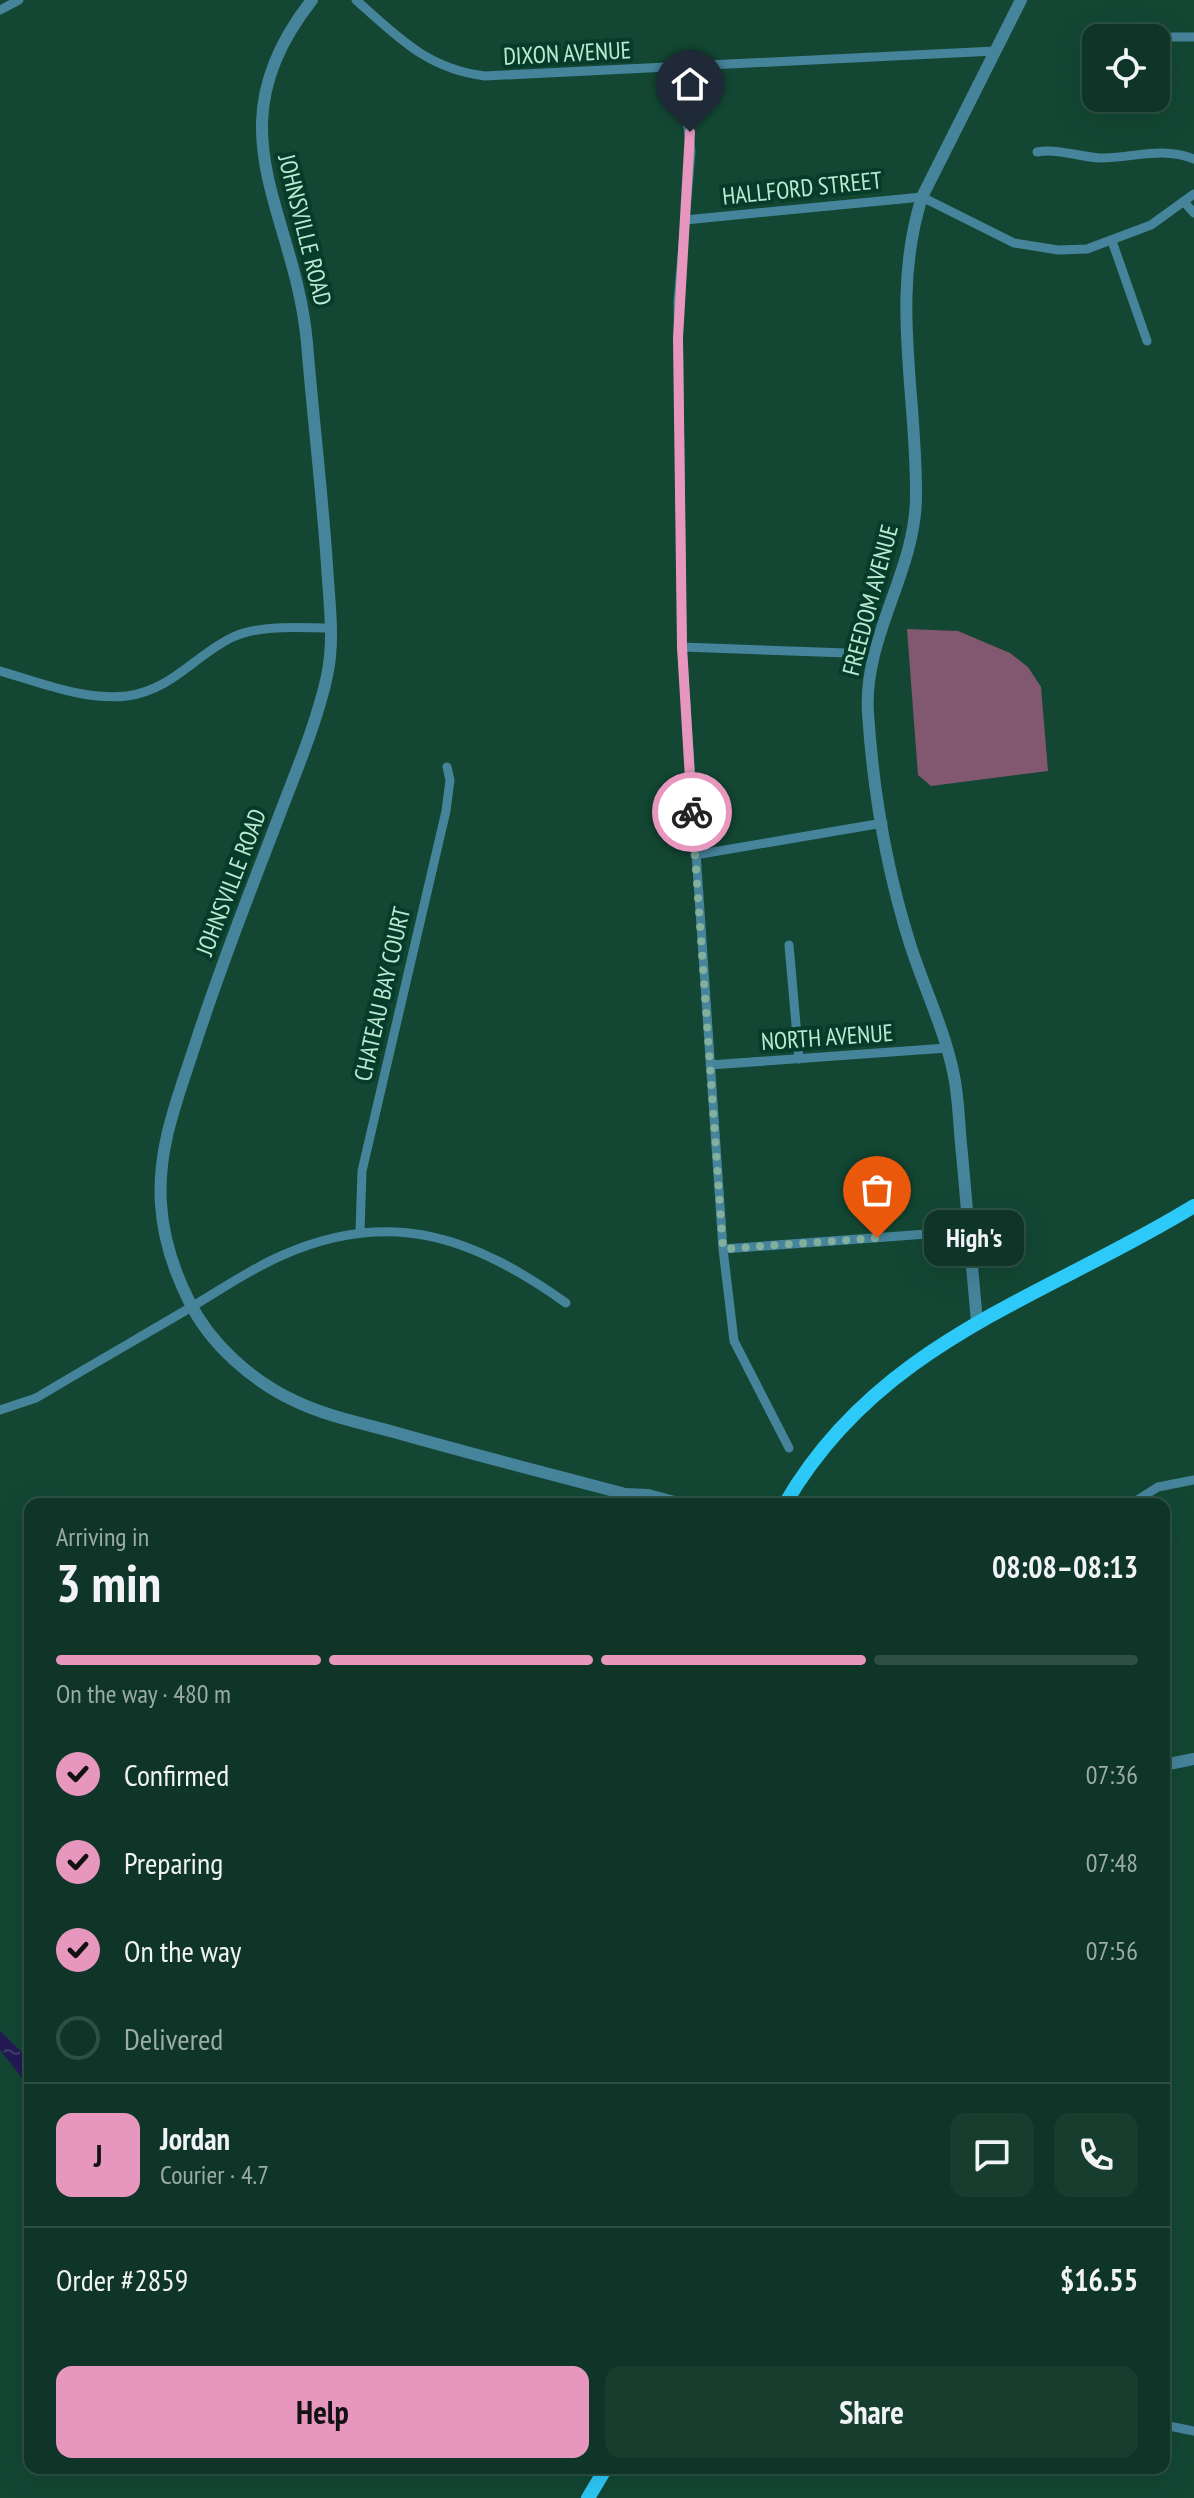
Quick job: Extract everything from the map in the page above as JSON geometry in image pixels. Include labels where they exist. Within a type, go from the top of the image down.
[{"type":"main road","points":[[789,1498],[834,1435],[859,1408],[914,1362],[977,1322],[1110,1255],[1194,1206]]},
{"type":"main road","points":[[588,2498],[602,2474]]},
{"type":"street","points":[[0,10],[19,0]]},
{"type":"street","name":"JOHNSVILLE ROAD","points":[[312,0],[279,52],[264,105],[261,135],[266,178],[303,306],[331,628],[327,676],[204,1017],[164,1146],[160,1202],[165,1235],[176,1273],[192,1307],[207,1329],[245,1369],[298,1403],[625,1494],[659,1498]]},
{"type":"street","name":"DIXON AVENUE","points":[[356,0],[414,50],[447,69],[463,74],[502,77],[995,51]]},
{"type":"street","name":"FREEDOM AVENUE","points":[[977,1322],[954,1077],[947,1048],[909,943],[883,823],[868,711],[875,654],[905,563],[915,521],[916,464],[904,288],[907,251],[922,197],[1021,0]]},
{"type":"street","points":[[1170,37],[1194,37]]},
{"type":"street","points":[[680,68],[691,151],[678,326],[682,647],[723,1249],[734,1341],[789,1448]]},
{"type":"street","points":[[1037,152],[1049,149],[1096,158],[1166,151],[1194,159]]},
{"type":"street","points":[[922,197],[1014,243],[1058,250],[1087,249],[1151,225],[1194,194]]},
{"type":"street","name":"HALLFORD STREET","points":[[685,220],[922,197]]},
{"type":"street","points":[[1185,203],[1194,213]]},
{"type":"street","points":[[1112,241],[1147,341]]},
{"type":"street","points":[[0,671],[99,696],[128,696],[169,682],[206,653],[236,636],[271,630],[331,628]]},
{"type":"street","points":[[682,647],[875,654]]},
{"type":"street","name":"CHATEAU BAY COURT","points":[[360,1232],[362,1171],[446,811],[450,780],[447,767]]},
{"type":"street","points":[[695,855],[883,823]]},
{"type":"street","points":[[789,945],[799,1059]]},
{"type":"street","name":"NORTH AVENUE","points":[[710,1065],[947,1048]]},
{"type":"street","points":[[723,1249],[968,1231]]},
{"type":"street","points":[[0,1410],[36,1398],[284,1254],[360,1232],[424,1234],[461,1242],[497,1257],[566,1303]]},
{"type":"street","points":[[1141,1498],[1158,1487],[1194,1480]]},
{"type":"street","name":"JOHNSVILLE ROAD","points":[[625,1494],[630,1498]]},
{"type":"street","points":[[1170,1764],[1194,1759]]},
{"type":"street","points":[[1170,2426],[1194,2431]]},
{"type":"shaded area","points":[[907,629],[958,631],[1010,653],[1028,667],[1041,687],[1048,771],[931,786],[918,775]]},
{"type":"water","points":[[0,2031],[24,2054],[24,2080],[0,2050]]},
{"type":"way so far","points":[[692,812],[723,1249],[877,1238]]},
{"type":"place","name":"High's","points":[[877,1238]]},
{"type":"route","points":[[690,132],[690,176],[678,302],[678,338],[682,647],[692,812]]}]
